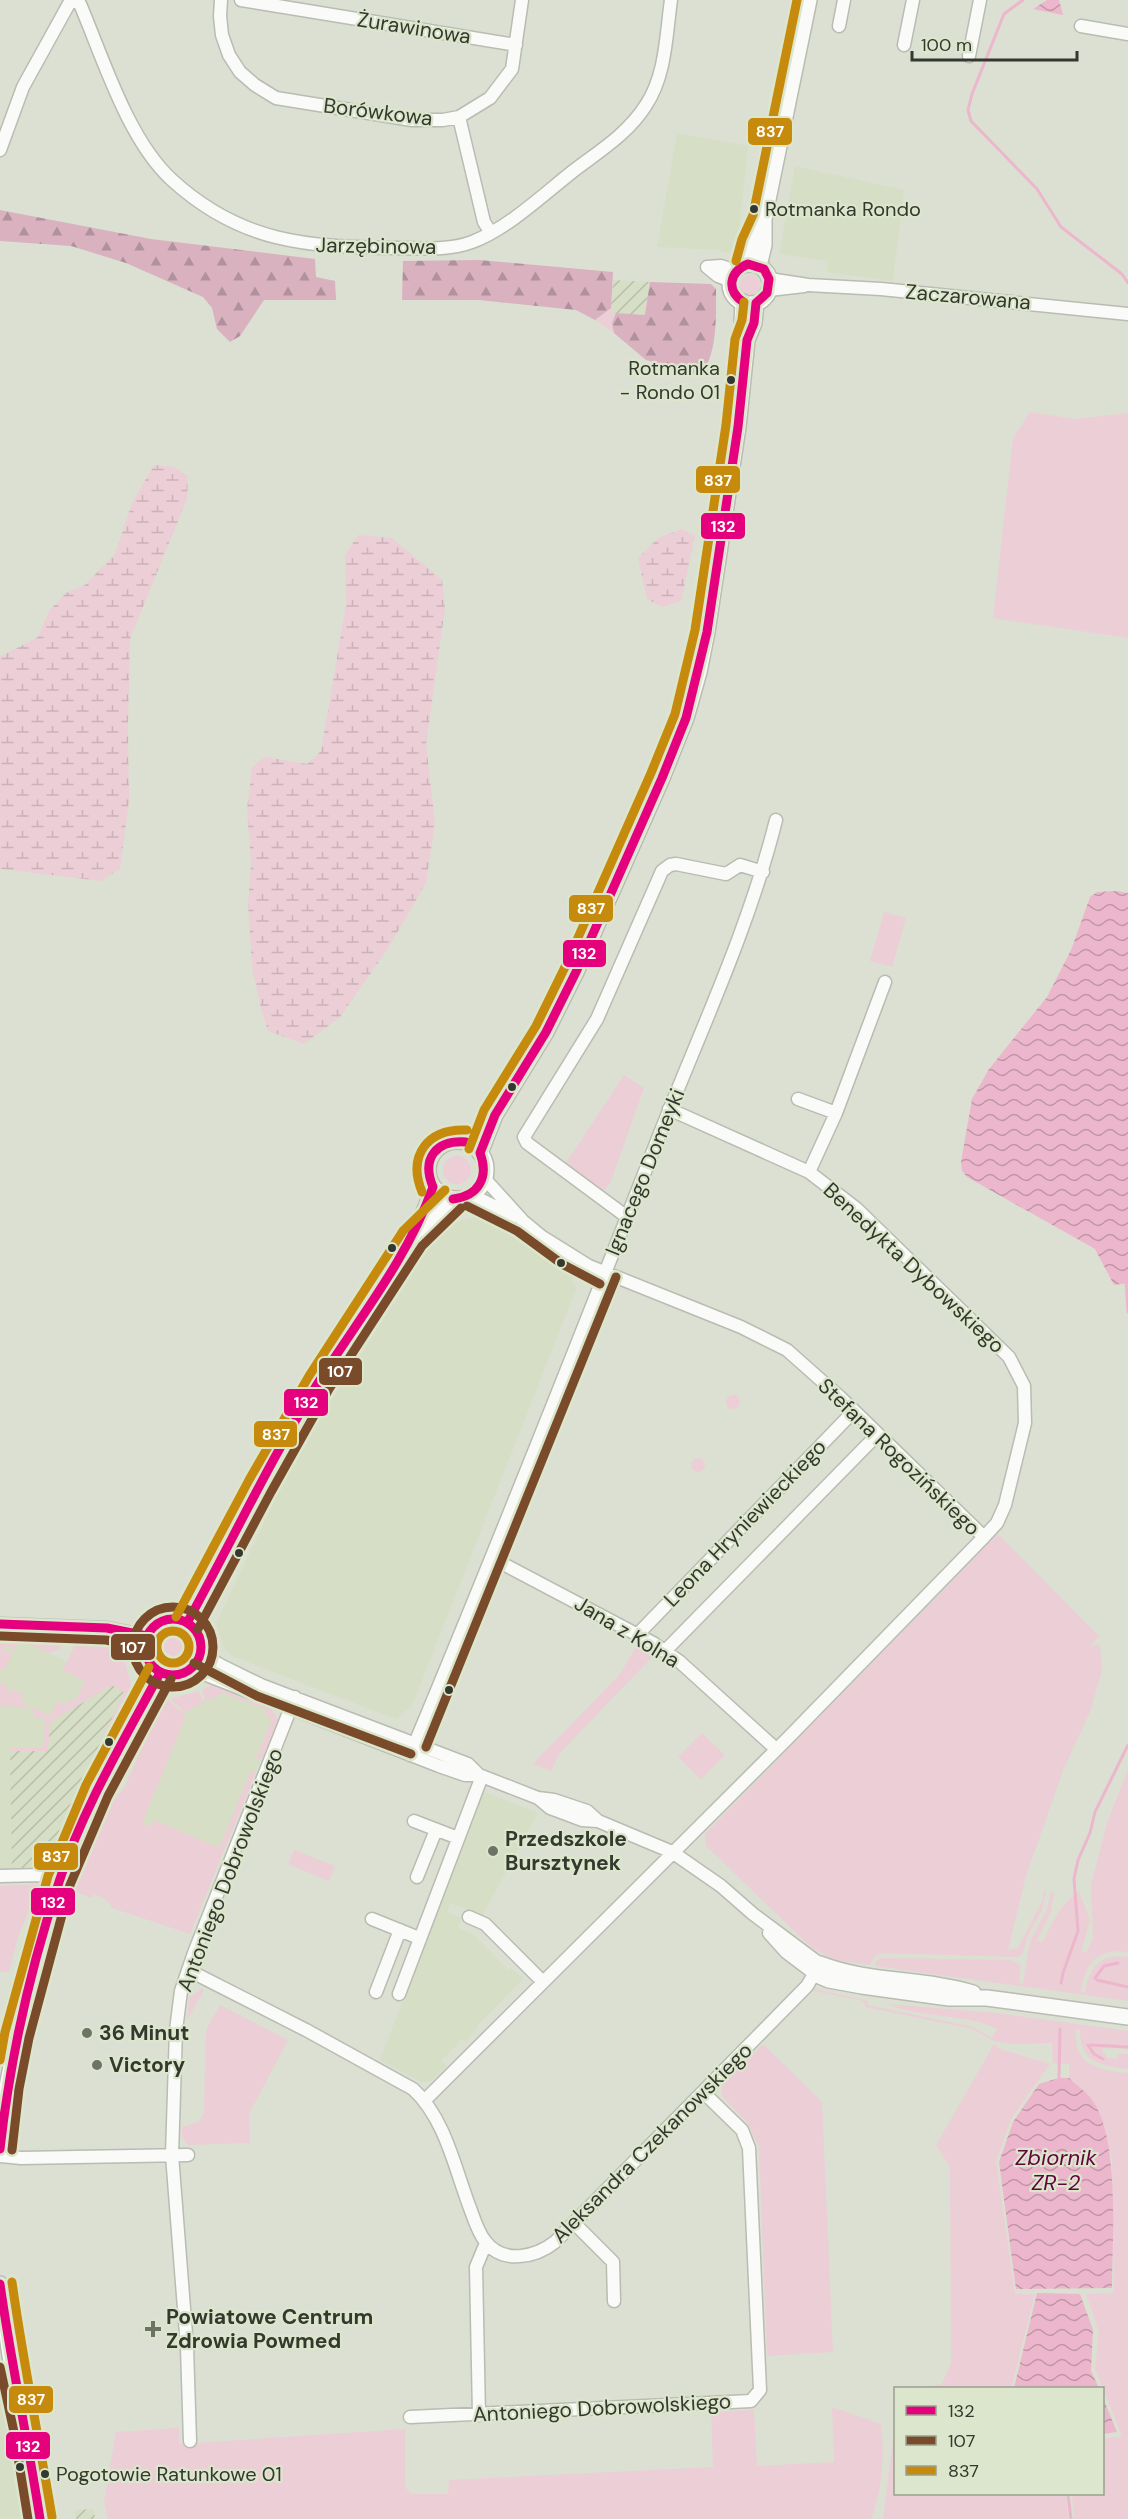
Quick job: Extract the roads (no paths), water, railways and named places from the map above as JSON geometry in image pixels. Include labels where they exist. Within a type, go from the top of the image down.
[{"type":"main road","points":[[749,303],[733,294],[744,271],[764,245],[764,219],[808,0]]},
{"type":"main road","points":[[480,1153],[495,1115],[546,1032],[576,972],[662,778],[686,718],[707,632],[738,427],[747,340],[742,323],[749,303],[766,296],[769,284],[744,271]]},
{"type":"main road","points":[[466,1142],[495,1115]]},
{"type":"main road","points":[[448,1142],[466,1142],[480,1153],[486,1169],[484,1178],[472,1195],[453,1199],[445,1197],[433,1187],[428,1173],[430,1157],[434,1151],[448,1142]]},
{"type":"main road","points":[[187,1623],[319,1383],[413,1238],[433,1187]]},
{"type":"main road","points":[[413,1238],[453,1199]]},
{"type":"main road","points":[[178,1620],[187,1623],[198,1636],[200,1653],[191,1669],[176,1676],[160,1673],[148,1661],[144,1644],[147,1636],[160,1622],[178,1620]]},
{"type":"main road","points":[[0,2149],[7,2087],[17,2035],[59,1881],[102,1782],[160,1673]]},
{"type":"main road","points":[[817,1969],[951,1987],[987,1998],[1128,2017]]},
{"type":"main road","points":[[0,2284],[9,2349],[26,2430],[40,2519]]},
{"type":"street","points":[[0,150],[23,87],[72,0]]},
{"type":"street","name":"Jarzębinowa","points":[[72,0],[80,4],[130,121],[143,144],[169,177],[187,193],[242,226],[302,244],[338,248],[437,249],[459,246],[491,233],[619,136],[638,117],[658,80],[671,0]]},
{"type":"street","name":"Borówkowa","points":[[221,0],[222,35],[229,55],[240,72],[255,85],[276,98],[412,120],[443,120],[459,117],[490,99],[512,69],[522,0]]},
{"type":"street","name":"Żurawinowa","points":[[241,0],[516,45]]},
{"type":"street","points":[[839,26],[844,0]]},
{"type":"street","points":[[904,45],[913,0]]},
{"type":"street","points":[[969,56],[980,0]]},
{"type":"street","points":[[1081,26],[1128,34]]},
{"type":"street","points":[[459,117],[484,222],[491,233]]},
{"type":"street","name":"Zaczarowana","points":[[769,284],[881,289],[1128,314]]},
{"type":"street","name":"Ignacego Domeyki","points":[[413,1749],[492,1557],[763,872],[776,820]]},
{"type":"street","points":[[627,1217],[527,1143],[524,1137],[597,1019],[662,871],[676,864],[726,874],[740,865],[763,872]]},
{"type":"street","name":"Benedykta Dybowskiego","points":[[809,1172],[836,1113],[885,982]]},
{"type":"street","points":[[798,1099],[836,1113]]},
{"type":"street","name":"Benedykta Dybowskiego","points":[[669,1109],[809,1172],[857,1209],[1009,1357],[1020,1376],[1026,1396],[1023,1432],[1002,1514],[984,1537]]},
{"type":"street","name":"Stefana Rogozińskiego","points":[[484,1178],[523,1221]]},
{"type":"street","name":"Stefana Rogozińskiego","points":[[425,2100],[984,1537],[797,1358],[777,1344],[741,1327],[605,1273],[568,1254],[523,1221],[472,1195]]},
{"type":"street","name":"Leona Hryniewieckiego","points":[[637,1635],[854,1412]]},
{"type":"street","name":"Leona Hryniewieckiego","points":[[665,1651],[877,1435]]},
{"type":"street","name":"Jana z Kolna","points":[[492,1557],[665,1651],[776,1749]]},
{"type":"street","points":[[0,1624],[120,1629],[147,1636]]},
{"type":"street","points":[[200,1653],[293,1703]]},
{"type":"street","points":[[191,1669],[293,1703],[413,1749],[468,1764],[480,1776],[538,1798],[554,1800],[586,1811],[598,1821],[672,1852],[722,1886],[817,1969]]},
{"type":"street","name":"Antoniego Dobrowolskiego","points":[[190,2441],[184,2300],[172,2155],[176,2030],[188,1970],[293,1703]]},
{"type":"street","points":[[399,1994],[480,1776]]},
{"type":"street","points":[[414,1821],[458,1838]]},
{"type":"street","points":[[417,1877],[436,1830]]},
{"type":"street","points":[[0,1876],[43,1875],[59,1881]]},
{"type":"street","points":[[469,1917],[485,1924],[543,1982]]},
{"type":"street","points":[[372,1919],[419,1938]]},
{"type":"street","points":[[376,1992],[400,1930]]},
{"type":"street","name":"Aleksandra Czekanowskiego","points":[[486,2243],[507,2254],[531,2255],[548,2248],[807,1986],[817,1969]]},
{"type":"street","points":[[188,1970],[360,2058],[405,2084],[425,2100],[441,2132],[473,2216],[486,2243],[476,2267],[479,2415]]},
{"type":"street","name":"Antoniego Dobrowolskiego","points":[[410,2417],[751,2401],[760,2390],[749,2148],[742,2130],[703,2092]]},
{"type":"street","points":[[0,2156],[21,2158],[188,2155]]},
{"type":"street","points":[[574,2223],[613,2262],[614,2301]]},
{"type":"water","points":[[1047,0],[1059,0],[1063,15],[1033,9]]},
{"type":"water","points":[[1097,892],[1128,893],[1128,1283],[1114,1285],[1095,1249],[967,1177],[962,1171],[961,1162],[972,1099],[989,1069],[1047,997],[1071,950],[1090,897]]},
{"type":"water","name":"Zbiornik ZR-2","points":[[1059,2078],[1069,2078],[1090,2097],[1100,2114],[1107,2136],[1113,2189],[1112,2288],[1016,2289],[999,2162],[1013,2122],[1039,2084]]},
{"type":"water","points":[[1037,2293],[1080,2294],[1093,2330],[1091,2371],[1099,2387],[1014,2387]]},
{"type":"water","points":[[1104,2400],[1117,2432],[1104,2434]]},
{"type":"waterway","points":[[1023,0],[1004,14],[972,94],[968,110],[971,121],[1037,189],[1061,227],[1122,274],[1128,283]]},
{"type":"waterway","points":[[1126,1280],[1128,1312]]},
{"type":"waterway","points":[[1061,1983],[1078,1931],[1074,1879],[1078,1860],[1090,1833],[1095,1812],[1128,1745]]},
{"type":"waterway","points":[[1095,1978],[1104,1966],[1118,1963]]},
{"type":"waterway","points":[[1097,1980],[1128,1987]]},
{"type":"waterway","points":[[1059,2078],[1060,2029]]},
{"type":"waterway","points":[[1088,2045],[1094,2054],[1103,2059]]},
{"type":"waterway","points":[[1091,2045],[1128,2047]]},
{"type":"waterway","points":[[1068,2495],[1071,2519]]},
{"type":"place","name":"Rotmanka Rondo","points":[[754,209]]},
{"type":"place","name":"Rotmanka - Rondo 01","points":[[731,380]]},
{"type":"place","name":"Przedszkole Bursztynek","points":[[493,1851]]},
{"type":"place","name":"36 Minut","points":[[87,2033]]},
{"type":"place","name":"Victory","points":[[97,2065]]},
{"type":"place","name":"Powiatowe Centrum Zdrowia Powmed","points":[[153,2329]]},
{"type":"place","name":"Pogotowie Ratunkowe 01","points":[[45,2474]]}]
